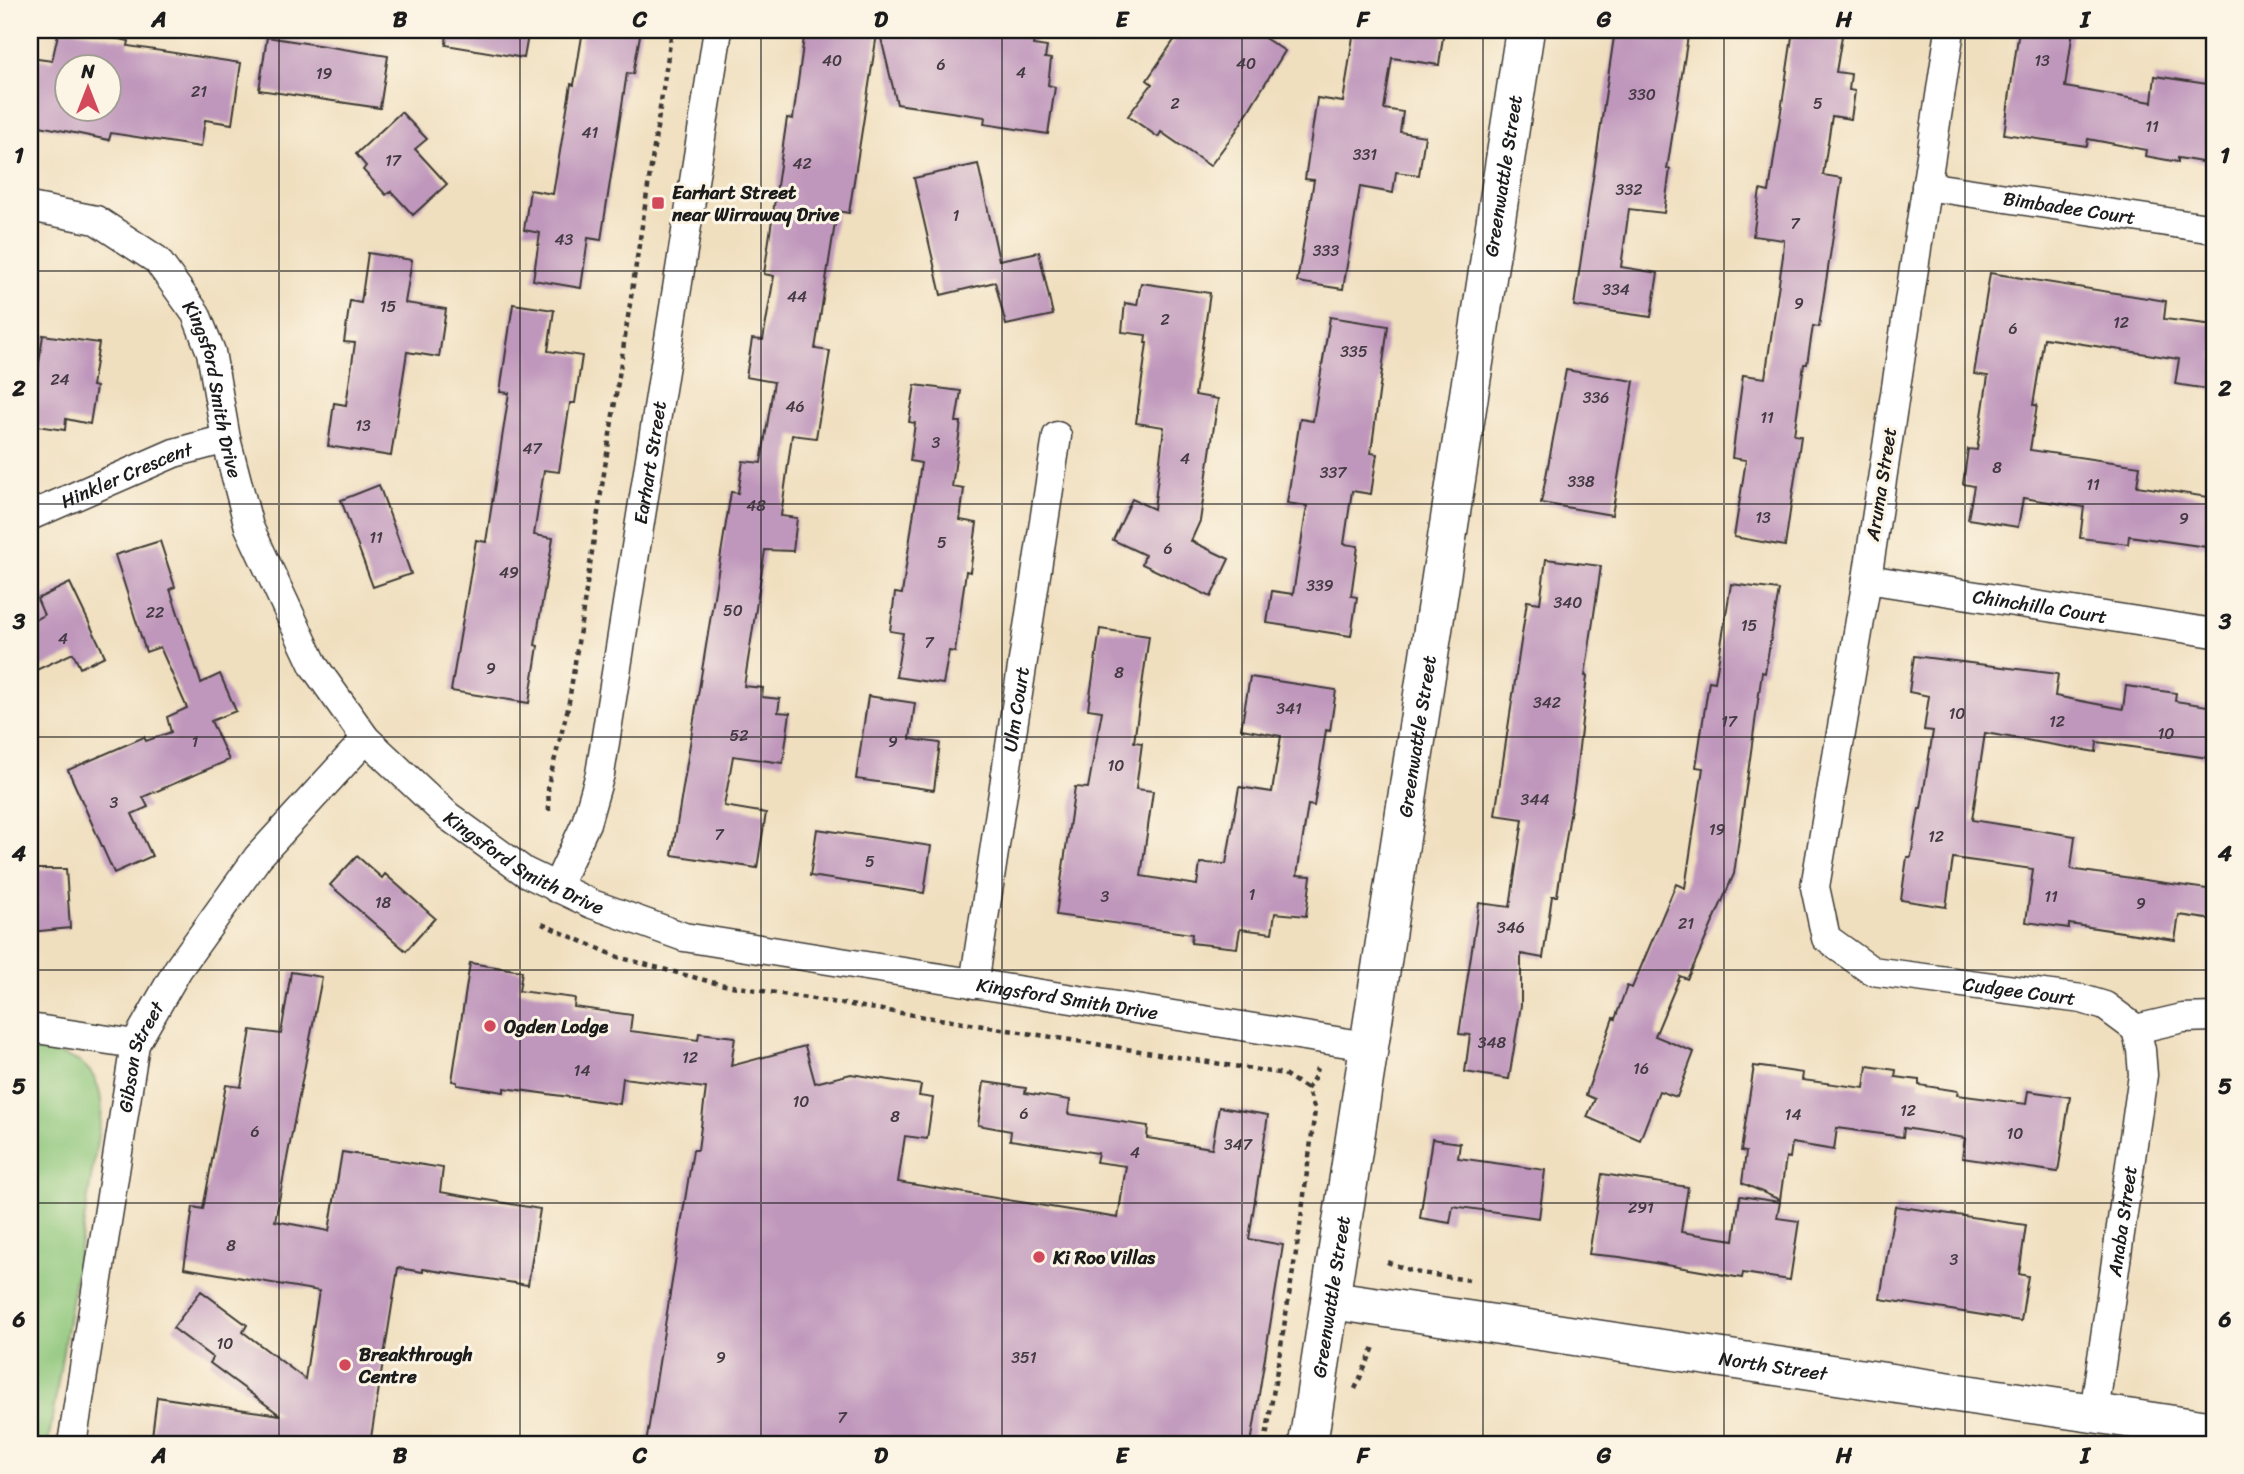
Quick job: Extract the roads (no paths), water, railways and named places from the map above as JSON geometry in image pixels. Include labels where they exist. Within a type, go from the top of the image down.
[{"type":"main road","name":"Greenwattle Street","points":[[1308,1444],[1525,30]]},
{"type":"main road","name":"North Street","points":[[1332,1300],[2214,1431]]},
{"type":"street","name":"Earhart Street","points":[[556,888],[586,824],[600,774],[718,30]]},
{"type":"street","name":"Aruma Street","points":[[1826,937],[1815,887],[1867,579],[1950,30]]},
{"type":"street","name":"Bimbadee Court","points":[[1926,186],[2214,229]]},
{"type":"street","name":"Kingsford Smith Drive","points":[[30,207],[96,220],[157,260],[196,314],[211,352],[226,439],[249,527],[314,666],[366,739],[449,816],[525,872],[592,904],[684,937],[1367,1046]]},
{"type":"street","name":"Ulm Court","points":[[974,984],[1057,436]]},
{"type":"street","name":"Hinkler Crescent","points":[[30,516],[174,453],[226,439]]},
{"type":"street","name":"Chinchilla Court","points":[[1867,579],[2214,633]]},
{"type":"street","name":"Gibson Street","points":[[72,1444],[135,1044],[178,969],[258,857],[366,739]]},
{"type":"street","name":"Cudgee Court","points":[[1826,937],[1872,971],[2082,999],[2105,1006],[2136,1029]]},
{"type":"street","points":[[2136,1029],[2183,1018],[2214,1017]]},
{"type":"street","points":[[30,1028],[135,1044]]},
{"type":"street","name":"Anaba Street","points":[[2094,1413],[2143,1075],[2136,1029]]},
{"type":"place","name":"Earhart Street near Wirraway Drive","points":[[658,203]]},
{"type":"place","name":"Ogden Lodge","points":[[490,1026]]},
{"type":"place","name":"Ki Roo Villas","points":[[1039,1257]]},
{"type":"place","name":"Breakthrough Centre","points":[[345,1365]]}]
